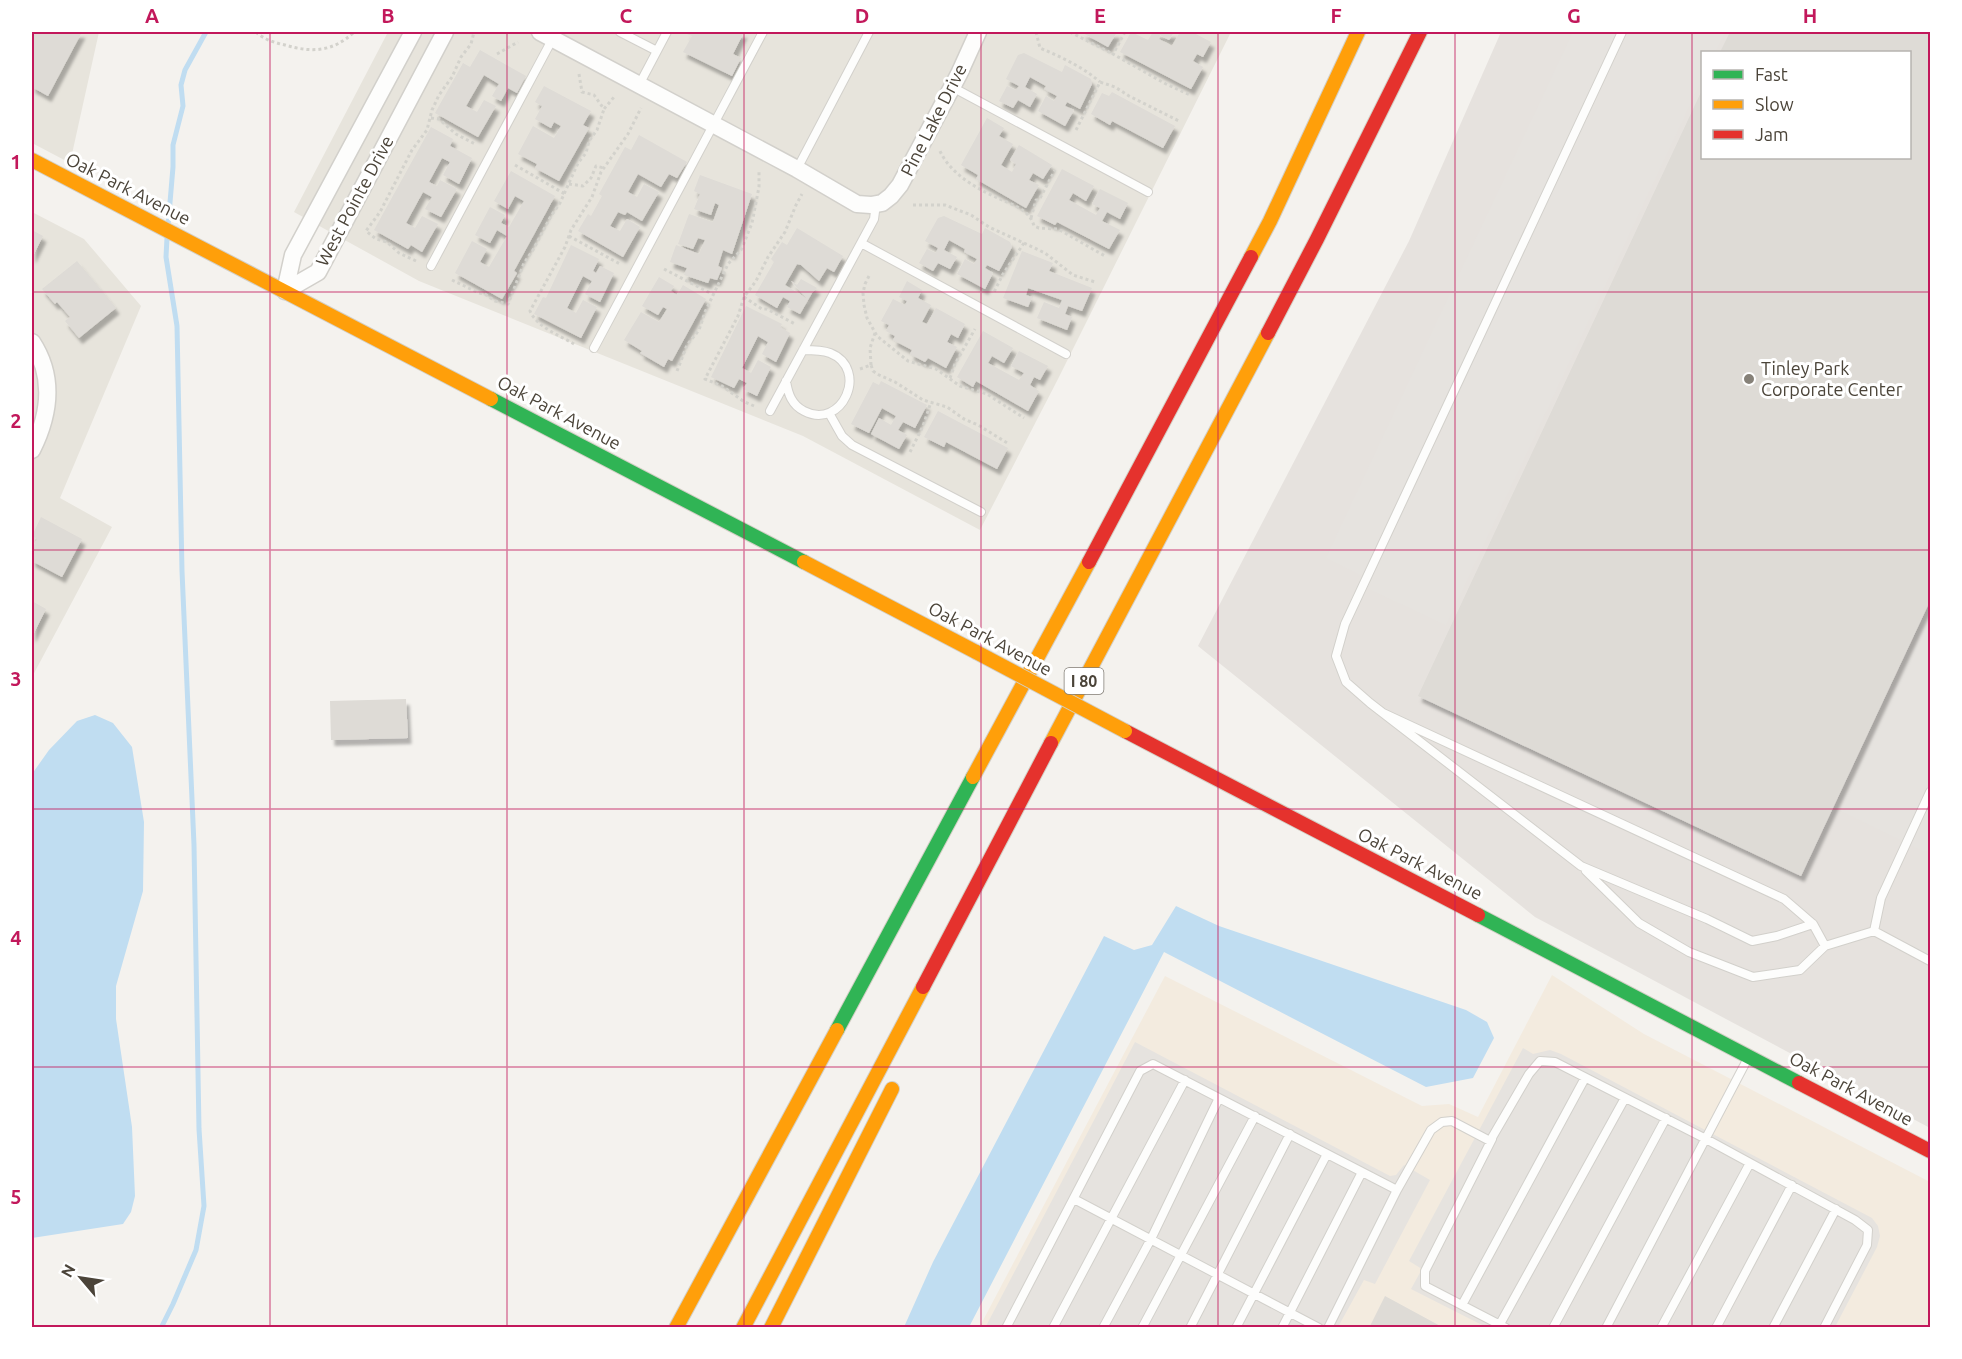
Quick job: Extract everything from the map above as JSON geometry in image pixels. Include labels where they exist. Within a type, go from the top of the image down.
[{"type":"main road","points":[[676,1328],[1140,468],[1270,221],[1358,32]]},
{"type":"main road","name":"I 80","points":[[744,1328],[1317,239],[1420,32]]},
{"type":"main road","name":"Oak Park Avenue","points":[[32,160],[1930,1151]]},
{"type":"main road","points":[[1007,855],[1056,734]]},
{"type":"main road","points":[[771,1328],[896,1081]]},
{"type":"main road","points":[[661,1328],[699,1284]]},
{"type":"street","name":"West Pointe Drive","points":[[285,291],[292,255],[413,32]]},
{"type":"street","name":"West Pointe Drive","points":[[285,291],[318,272],[445,32]]},
{"type":"street","name":"Pine Lake Drive","points":[[879,204],[891,196],[900,185],[952,87],[978,32]]},
{"type":"street","points":[[546,34],[857,204],[879,204]]},
{"type":"street","points":[[32,342],[47,379],[43,424],[32,450]]},
{"type":"lane","points":[[620,32],[657,51]]},
{"type":"lane","points":[[639,84],[667,32]]},
{"type":"lane","points":[[594,348],[763,32]]},
{"type":"lane","points":[[796,169],[869,32]]},
{"type":"lane","points":[[1622,32],[1345,624],[1336,656],[1346,682],[1581,866],[1639,923],[1689,952],[1752,977],[1800,970],[1826,946],[1874,931],[1930,961]]},
{"type":"lane","points":[[431,267],[546,34]]},
{"type":"lane","points":[[952,87],[1148,192]]},
{"type":"lane","points":[[770,411],[874,219],[879,204]]},
{"type":"lane","points":[[861,243],[1066,354]]},
{"type":"lane","points":[[786,380],[787,391],[792,400],[808,413],[819,415],[829,413],[845,400],[850,380],[842,361],[834,354],[824,351],[803,350]]},
{"type":"lane","points":[[829,413],[842,436],[852,445],[981,512]]},
{"type":"lane","points":[[1383,713],[1784,899],[1814,924],[1826,946]]},
{"type":"lane","points":[[1874,931],[1881,898],[1930,792]]},
{"type":"lane","points":[[1581,866],[1707,919],[1752,941],[1814,924]]},
{"type":"lane","points":[[1606,1328],[1749,1055]]},
{"type":"lane","points":[[1625,1098],[1503,1326],[1425,1286],[1425,1271],[1493,1137],[1529,1074],[1540,1061],[1555,1062],[1666,1118],[1792,1185],[1855,1220],[1868,1230],[1867,1245],[1824,1328]]},
{"type":"lane","points":[[1006,1328],[1140,1071],[1153,1064],[1397,1190]]},
{"type":"lane","points":[[1462,1305],[1585,1078]]},
{"type":"lane","points":[[1053,1328],[1185,1080]]},
{"type":"lane","points":[[1103,1328],[1151,1239],[1219,1098]]},
{"type":"lane","points":[[1142,1328],[1255,1116]]},
{"type":"lane","points":[[1553,1328],[1666,1118]]},
{"type":"lane","points":[[1328,1328],[1397,1190],[1431,1130],[1442,1122],[1452,1121],[1490,1141],[1493,1137]]},
{"type":"lane","points":[[1190,1328],[1290,1134]]},
{"type":"lane","points":[[1236,1328],[1327,1154]]},
{"type":"lane","points":[[1661,1328],[1750,1163]]},
{"type":"lane","points":[[1282,1328],[1362,1172]]},
{"type":"lane","points":[[1716,1328],[1792,1185]]},
{"type":"lane","points":[[1074,1199],[1319,1328]]},
{"type":"lane","points":[[1773,1328],[1836,1209]]},
{"type":"path","points":[[256,32],[276,43],[304,51],[328,48],[354,32]]},
{"type":"path","points":[[416,261],[399,253],[387,242],[376,239],[366,231],[380,212],[408,156],[427,130],[439,95],[468,49],[474,32]]},
{"type":"path","points":[[1036,32],[1040,48],[1080,67],[1100,82],[1122,90],[1129,96],[1179,121]]},
{"type":"path","points":[[1070,32],[1190,95]]},
{"type":"path","points":[[1113,54],[1125,32]]},
{"type":"path","points":[[497,54],[518,42]]},
{"type":"path","points":[[579,74],[582,92],[594,95],[604,109]]},
{"type":"path","points":[[1076,130],[1100,82]]},
{"type":"path","points":[[452,280],[485,294],[495,301],[508,304],[524,263],[565,194],[578,163],[586,153],[597,130],[604,109],[614,97]]},
{"type":"path","points":[[574,344],[533,318],[530,311],[604,168],[628,134],[640,108]]},
{"type":"path","points":[[431,118],[439,119],[456,134],[475,144]]},
{"type":"path","points":[[940,151],[954,170],[973,184],[1023,210],[1031,218],[1034,226],[1058,229],[1105,256]]},
{"type":"path","points":[[515,165],[565,194]]},
{"type":"path","points":[[569,184],[582,186],[591,178],[596,166],[604,168]]},
{"type":"path","points":[[677,371],[687,345],[699,330],[728,264],[741,250],[752,223],[759,187],[759,170]]},
{"type":"path","points":[[1031,218],[1036,200],[1039,200],[1055,170]]},
{"type":"path","points":[[754,406],[742,402],[722,386],[705,379],[738,316],[744,297],[785,232],[802,194]]},
{"type":"path","points":[[913,205],[945,205],[971,215],[989,227],[1044,253],[1073,275],[1095,282]]},
{"type":"path","points":[[569,236],[620,264]]},
{"type":"path","points":[[993,294],[1003,274],[1024,243]]},
{"type":"path","points":[[664,269],[714,295]]},
{"type":"path","points":[[870,276],[863,293],[867,318],[875,333],[908,361],[936,369],[960,386],[987,394],[1024,418]]},
{"type":"path","points":[[744,297],[762,309],[767,309],[795,324]]},
{"type":"path","points":[[950,378],[955,364],[975,329]]},
{"type":"path","points":[[875,333],[870,348],[873,371],[887,377],[922,400],[947,407],[963,419],[1010,444]]},
{"type":"path","points":[[861,369],[871,365]]},
{"type":"path","points":[[910,452],[923,426],[931,402]]},
{"type":"shaded area","points":[[32,32],[99,32],[70,163],[32,143]]},
{"type":"shaded area","points":[[388,32],[1231,32],[980,530],[803,436],[419,281],[294,212]]},
{"type":"shaded area","points":[[1501,32],[1930,32],[1930,1128],[1535,917],[1198,646],[1409,241]]},
{"type":"shaded area","points":[[1573,32],[1725,32],[1716,51],[1701,51],[1701,81],[1446,625],[1358,584],[1361,575],[1326,558]]},
{"type":"shaded area","points":[[32,212],[84,239],[141,306],[60,498],[112,527],[32,677]]},
{"type":"shaded area","points":[[1930,614],[1930,850],[1923,851],[1839,810]]},
{"type":"shaded area","points":[[1552,975],[1644,1034],[1930,1182],[1930,1327],[979,1328],[1165,976],[1422,1106],[1449,1104],[1478,1117]]},
{"type":"shaded area","points":[[1135,1042],[1390,1176],[1396,1175],[1404,1165],[1430,1180],[1375,1284],[1364,1280],[1338,1327],[985,1328]]},
{"type":"shaded area","points":[[1523,1048],[1533,1054],[1550,1050],[1561,1054],[1872,1218],[1878,1226],[1880,1236],[1877,1247],[1835,1327],[1486,1327],[1411,1289],[1422,1269],[1409,1261]]},
{"type":"water","points":[[95,715],[113,723],[132,747],[144,822],[143,891],[116,986],[116,1019],[132,1127],[135,1196],[131,1212],[123,1224],[32,1238],[32,774],[49,750],[77,721]]},
{"type":"water","points":[[1176,906],[1219,926],[1466,1010],[1487,1022],[1494,1038],[1473,1078],[1426,1087],[1164,952],[969,1327],[904,1327],[933,1262],[1104,936],[1134,950],[1152,945]]},
{"type":"building","points":[[32,32],[82,32],[48,96],[32,87]]},
{"type":"building","points":[[688,32],[744,32],[733,54],[741,58],[732,76],[683,52],[692,36],[687,34]]},
{"type":"building","points":[[1081,32],[1117,32],[1108,47]]},
{"type":"building","points":[[1131,32],[1148,40],[1153,32],[1174,32],[1169,40],[1160,35],[1159,39],[1172,46],[1180,32],[1192,32],[1211,42],[1203,57],[1197,54],[1193,61],[1203,67],[1191,89],[1120,52]]},
{"type":"building","name":"Tinley Park Corporate Center","points":[[1730,32],[1930,32],[1930,601],[1801,876],[1418,696],[1701,92],[1701,159],[1911,159],[1911,51],[1720,51]]},
{"type":"building","points":[[480,50],[526,76],[517,93],[508,88],[501,101],[492,96],[499,84],[484,75],[466,106],[477,112],[484,100],[496,106],[478,137],[435,113],[463,63],[470,67]]},
{"type":"building","points":[[1024,53],[1062,72],[1065,65],[1091,79],[1092,84],[1080,109],[1067,102],[1065,106],[1074,110],[1065,126],[1038,111],[1046,96],[1054,101],[1057,96],[1044,89],[1046,86],[1030,77],[1025,87],[1037,94],[1030,107],[1018,100],[1013,108],[999,101],[1007,86],[1016,90],[1019,86],[1006,79],[1018,55]]},
{"type":"building","points":[[544,86],[591,111],[583,125],[589,128],[559,181],[535,168],[537,164],[518,154],[533,126],[554,138],[561,126],[554,122],[551,128],[535,119],[542,106],[535,102]]},
{"type":"building","points":[[1112,92],[1175,126],[1163,148],[1112,121],[1110,125],[1091,114],[1102,93],[1109,96]]},
{"type":"building","points":[[987,118],[1004,128],[999,136],[1013,144],[1001,165],[1012,172],[1016,164],[1010,160],[1019,145],[1052,165],[1043,179],[1033,173],[1029,180],[1039,185],[1026,208],[976,179],[978,175],[961,165]]},
{"type":"building","points":[[431,127],[453,139],[450,146],[472,158],[459,184],[443,175],[450,162],[442,158],[429,182],[437,186],[440,180],[457,189],[441,217],[425,209],[432,197],[423,192],[406,223],[415,228],[422,216],[438,224],[422,252],[411,245],[408,249],[374,230]]},
{"type":"building","points":[[639,135],[687,162],[677,178],[669,174],[661,187],[638,174],[628,192],[637,197],[644,184],[659,192],[642,221],[627,212],[625,215],[618,212],[610,226],[620,231],[627,219],[640,227],[623,257],[578,231],[588,214],[591,216],[602,196],[599,194],[625,147],[631,150]]},
{"type":"building","points":[[1062,169],[1094,186],[1086,201],[1073,193],[1069,200],[1096,215],[1100,208],[1092,204],[1100,189],[1128,203],[1120,219],[1107,212],[1102,221],[1120,230],[1109,249],[1057,222],[1055,225],[1037,216]]},
{"type":"building","points":[[511,171],[555,196],[514,271],[517,273],[502,299],[455,273],[472,241],[487,249],[480,262],[489,267],[507,236],[497,230],[490,243],[475,235],[490,207],[505,215],[501,223],[509,227],[524,201],[515,196],[508,209],[494,201]]},
{"type":"building","points":[[700,175],[752,194],[732,254],[723,250],[718,266],[722,268],[717,280],[710,278],[708,283],[684,275],[687,268],[670,262],[676,245],[699,254],[705,240],[698,238],[693,249],[678,244],[689,214],[713,222],[719,205],[715,203],[711,215],[694,209],[700,194],[694,191]]},
{"type":"building","points":[[944,216],[982,234],[985,228],[1010,242],[1012,247],[999,271],[987,265],[985,268],[993,273],[985,289],[957,274],[965,259],[974,264],[977,259],[949,240],[944,250],[957,257],[950,269],[938,263],[933,271],[919,263],[927,249],[936,253],[938,248],[925,241],[938,218]]},
{"type":"building","points":[[797,228],[843,256],[834,272],[827,268],[819,281],[797,264],[785,285],[806,298],[791,281],[797,285],[801,279],[817,288],[800,314],[787,307],[790,301],[783,297],[777,308],[755,295],[774,262],[771,259],[782,242],[787,245]]},
{"type":"building","points":[[32,230],[43,236],[32,258]]},
{"type":"building","points":[[571,245],[599,259],[593,271],[596,273],[600,266],[614,273],[600,302],[585,294],[592,281],[583,276],[567,308],[576,313],[583,300],[597,307],[581,338],[534,314],[543,297],[546,298]]},
{"type":"building","points":[[1022,251],[1053,263],[1049,271],[1092,288],[1082,311],[1068,306],[1065,314],[1072,317],[1067,330],[1037,318],[1044,302],[1059,308],[1062,300],[1028,288],[1026,295],[1032,297],[1028,307],[1003,298]]},
{"type":"building","points":[[77,261],[116,308],[79,338],[65,321],[70,317],[42,289]]},
{"type":"building","points":[[659,277],[674,286],[671,291],[677,295],[683,285],[706,299],[672,361],[668,359],[664,367],[640,353],[642,351],[624,340],[641,312],[659,322],[667,309],[663,307],[658,315],[642,306]]},
{"type":"building","points":[[907,281],[922,290],[918,298],[931,305],[922,322],[927,324],[936,308],[965,324],[958,338],[951,334],[947,342],[957,347],[946,368],[928,358],[925,362],[910,354],[912,350],[893,340],[895,336],[886,331],[889,325],[881,321],[893,299],[905,305],[907,301],[899,297]]},
{"type":"building","points":[[746,306],[782,324],[780,327],[790,333],[776,362],[762,354],[768,342],[758,336],[742,368],[751,373],[758,360],[771,367],[757,396],[743,389],[747,383],[739,379],[734,388],[711,377]]},
{"type":"building","points":[[983,331],[1013,348],[1004,363],[992,356],[988,363],[1019,380],[1024,373],[1011,366],[1019,351],[1048,366],[1040,380],[1034,377],[1030,385],[1039,391],[1028,411],[976,381],[973,387],[957,377]]},
{"type":"building","points":[[881,381],[927,405],[915,428],[903,422],[898,430],[907,435],[899,449],[871,434],[879,418],[891,425],[896,416],[882,408],[869,433],[851,424],[873,382],[879,385]]},
{"type":"building","points":[[938,411],[1008,448],[997,469],[946,442],[944,447],[924,437]]},
{"type":"building","points":[[41,517],[82,539],[62,577],[32,561],[32,549],[37,539],[32,536]]},
{"type":"building","points":[[32,601],[46,609],[32,637]]},
{"type":"building","points":[[406,699],[408,738],[331,740],[330,701]]},
{"type":"building","points":[[1385,1296],[1444,1328],[1369,1328]]},
{"type":"waterway","points":[[168,226],[173,145],[183,106],[181,85],[185,70],[206,32]]},
{"type":"waterway","points":[[161,1328],[196,1250],[204,1206],[199,1129],[194,845],[182,571],[177,326],[166,257],[167,238]]},
{"type":"traffic: fast","points":[[491,399],[804,562]]},
{"type":"traffic: fast","points":[[837,1030],[973,777]]},
{"type":"traffic: fast","points":[[1478,915],[1799,1083]]},
{"type":"traffic: slow","points":[[1251,257],[1358,32]]},
{"type":"traffic: slow","points":[[32,160],[491,399]]},
{"type":"traffic: slow","points":[[1051,743],[1268,333]]},
{"type":"traffic: slow","points":[[804,562],[976,652]]},
{"type":"traffic: slow","points":[[973,777],[1089,562]]},
{"type":"traffic: slow","points":[[976,652],[1125,731]]},
{"type":"traffic: slow","points":[[743,1328],[923,987]]},
{"type":"traffic: slow","points":[[676,1328],[837,1030]]},
{"type":"traffic: slow","points":[[771,1328],[892,1089]]},
{"type":"traffic: jam","points":[[1268,333],[1420,32]]},
{"type":"traffic: jam","points":[[1089,562],[1251,257]]},
{"type":"traffic: jam","points":[[1125,731],[1478,915]]},
{"type":"traffic: jam","points":[[923,987],[1051,743]]},
{"type":"traffic: jam","points":[[1799,1083],[1930,1151]]},
{"type":"place","name":"Tinley Park Corporate Center","points":[[1749,379]]}]
